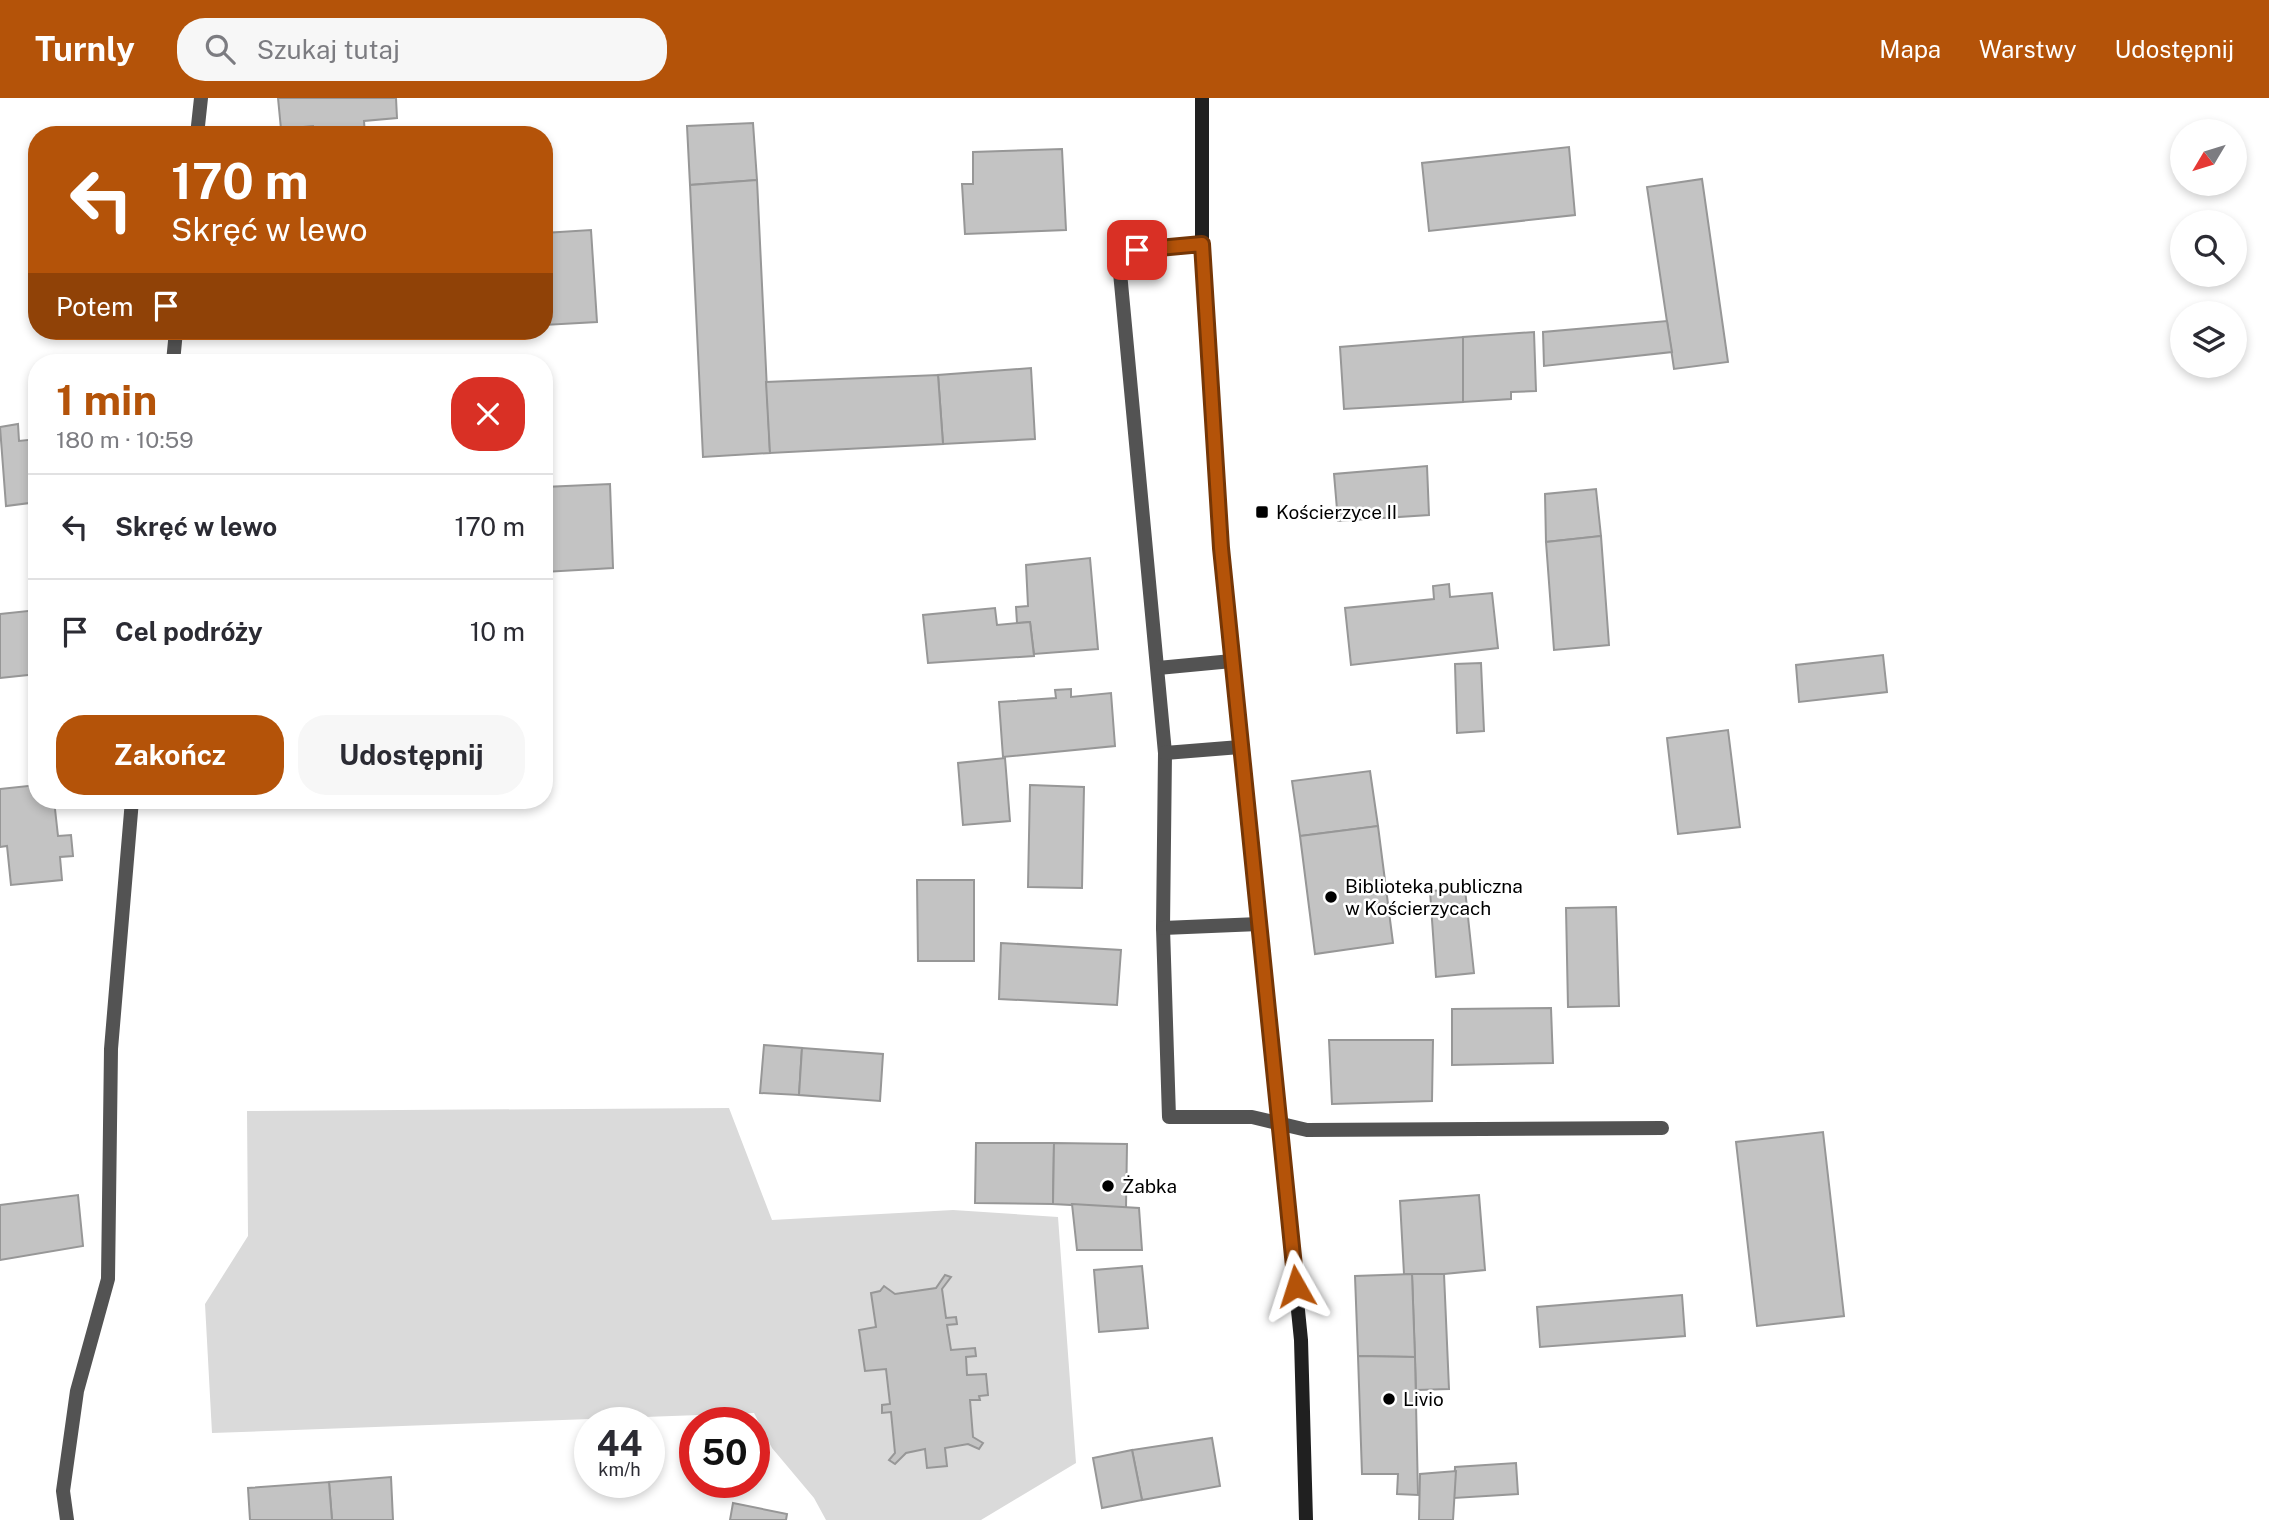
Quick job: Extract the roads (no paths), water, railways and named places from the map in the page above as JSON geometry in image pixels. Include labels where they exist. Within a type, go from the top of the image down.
[{"type":"main road","points":[[1202,98],[1202,244],[1221,548],[1301,1340],[1306,1520]]},
{"type":"street","points":[[198,126],[201,98]]},
{"type":"street","points":[[1202,244],[1118,251],[1164,754],[1163,928],[1169,1117],[1252,1117],[1307,1130],[1662,1128]]},
{"type":"street","points":[[1158,668],[1232,661]]},
{"type":"street","points":[[1164,754],[1240,747]]},
{"type":"street","points":[[68,1520],[63,1491],[77,1391],[108,1279],[111,1049],[131,809]]},
{"type":"street","points":[[1163,928],[1259,924]]},
{"type":"place","name":"Kościerzyce II","points":[[1262,512]]},
{"type":"place","name":"Biblioteka publiczna w Kościerzycach","points":[[1331,897]]},
{"type":"place","name":"Żabka","points":[[1108,1186]]},
{"type":"place","name":"Livio","points":[[1389,1399]]}]
